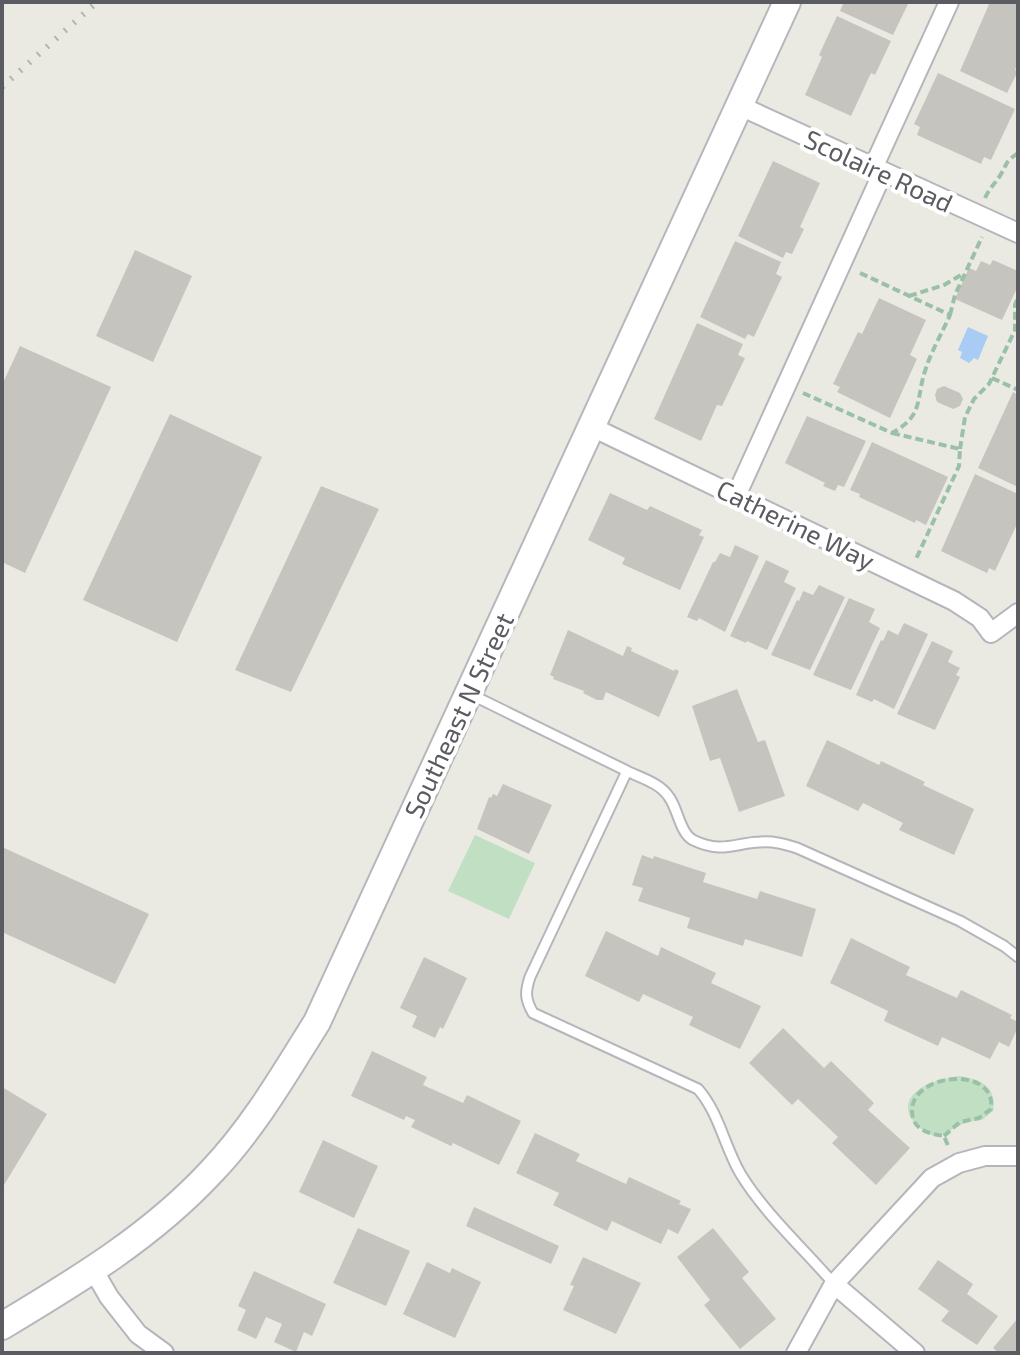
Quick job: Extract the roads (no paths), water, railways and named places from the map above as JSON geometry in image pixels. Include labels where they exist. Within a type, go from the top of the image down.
[{"type":"street","name":"Southeast N Street","points":[[2,1326],[94,1271],[153,1228],[213,1171],[269,1101],[317,1022],[787,2]]},
{"type":"street","points":[[736,496],[841,265],[949,2]]},
{"type":"street","name":"Scolaire Road","points":[[740,106],[1018,233]]},
{"type":"street","name":"Catherine Way","points":[[592,427],[954,601],[980,618],[991,633],[1018,613]]},
{"type":"street","points":[[796,1353],[834,1284],[932,1178],[955,1165],[985,1156],[1018,1156]]},
{"type":"street","points":[[94,1271],[109,1297],[138,1334],[164,1353]]},
{"type":"street","points":[[834,1284],[915,1353]]},
{"type":"lane","points":[[467,693],[660,787],[669,796],[686,835],[694,840],[722,849],[757,841],[778,842],[797,848],[960,921],[1018,957]]},
{"type":"lane","points":[[627,771],[530,977],[525,992],[526,1001],[533,1013],[698,1089],[709,1101],[739,1172],[834,1284]]},
{"type":"water","points":[[968,327],[988,336],[978,360],[974,358],[969,363],[960,358],[962,352],[958,350]]},
{"type":"railway","points":[[2,87],[97,2]]}]
